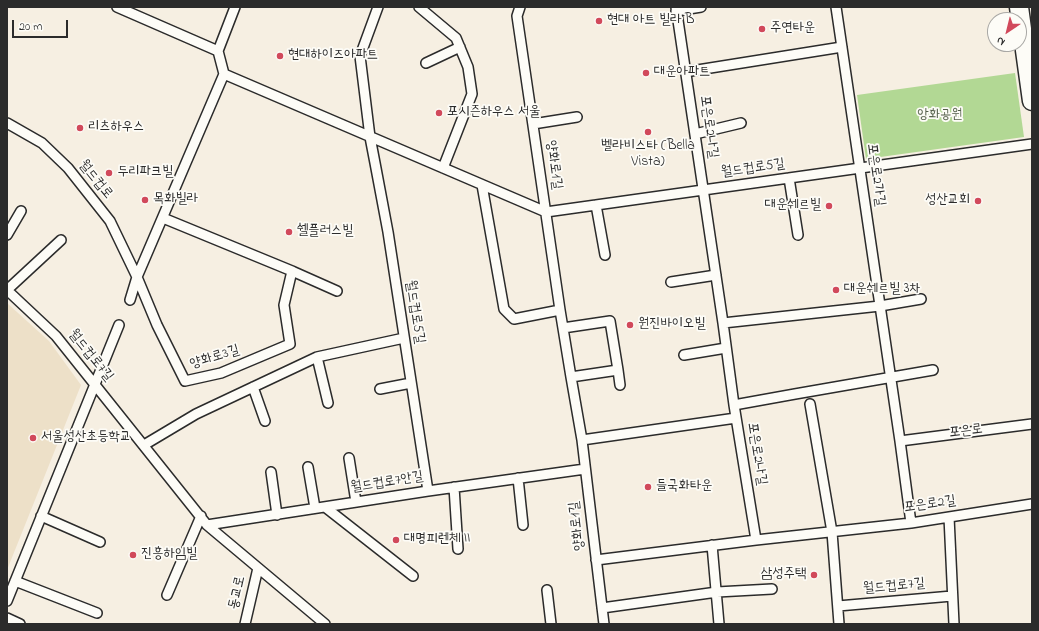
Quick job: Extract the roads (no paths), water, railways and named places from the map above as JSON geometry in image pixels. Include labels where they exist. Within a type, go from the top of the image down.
[{"type":"street","points":[[1019,7],[1032,101]]},
{"type":"lane","points":[[117,7],[218,51]]},
{"type":"lane","points":[[130,300],[137,277],[224,74],[218,51],[235,7]]},
{"type":"lane","name":"월드컵로5길","points":[[378,7],[360,56],[370,137],[388,232],[428,491]]},
{"type":"lane","points":[[419,7],[456,38],[468,67],[472,94],[443,168]]},
{"type":"lane","name":"양화로1길","points":[[520,7],[517,16],[560,310],[582,440],[604,624]]},
{"type":"lane","points":[[676,9],[701,7]]},
{"type":"lane","name":"포은로2가길","points":[[836,7],[911,522]]},
{"type":"lane","name":"포은로2나길","points":[[676,9],[734,405],[756,540]]},
{"type":"lane","points":[[426,63],[460,47]]},
{"type":"lane","points":[[685,72],[842,47]]},
{"type":"lane","points":[[224,74],[546,212]]},
{"type":"lane","points":[[533,124],[577,117]]},
{"type":"lane","name":"월드컵로","points":[[7,123],[42,142],[68,168],[110,221],[137,277]]},
{"type":"lane","points":[[695,134],[741,123]]},
{"type":"lane","name":"월드컵로5길","points":[[546,212],[1032,144]]},
{"type":"lane","points":[[789,178],[798,235]]},
{"type":"lane","points":[[482,185],[504,309],[514,319],[560,310]]},
{"type":"lane","points":[[596,205],[604,255]]},
{"type":"lane","points":[[7,235],[21,211]]},
{"type":"lane","points":[[163,218],[337,291]]},
{"type":"lane","points":[[7,290],[61,240]]},
{"type":"lane","name":"양화로3길","points":[[137,277],[157,325],[186,381],[220,374],[290,344],[284,305],[292,271]]},
{"type":"lane","points":[[671,282],[716,275]]},
{"type":"lane","name":"월드컵로7길","points":[[7,290],[56,336],[207,525],[258,568],[313,619],[325,624]]},
{"type":"lane","points":[[723,323],[880,306],[921,299]]},
{"type":"lane","points":[[563,328],[610,321],[620,385]]},
{"type":"lane","points":[[7,601],[119,325]]},
{"type":"lane","points":[[144,445],[196,414],[317,357],[404,338]]},
{"type":"lane","points":[[684,355],[726,348]]},
{"type":"lane","points":[[317,357],[328,403]]},
{"type":"lane","points":[[571,377],[618,370]]},
{"type":"lane","points":[[734,405],[933,370]]},
{"type":"lane","points":[[380,389],[411,383]]},
{"type":"lane","points":[[253,387],[265,421]]},
{"type":"lane","points":[[810,404],[832,532],[839,624]]},
{"type":"lane","points":[[582,440],[736,418]]},
{"type":"lane","name":"포은로","points":[[900,441],[1032,424]]},
{"type":"lane","points":[[348,458],[356,502]]},
{"type":"lane","points":[[308,467],[320,508],[413,576]]},
{"type":"lane","name":"월드컵로7안길","points":[[207,525],[454,487],[585,469]]},
{"type":"lane","points":[[271,472],[277,514]]},
{"type":"lane","points":[[518,478],[523,525]]},
{"type":"lane","points":[[454,487],[458,549]]},
{"type":"lane","name":"포은로2길","points":[[596,560],[911,522],[1032,504]]},
{"type":"lane","points":[[41,516],[100,542]]},
{"type":"lane","points":[[167,595],[201,516]]},
{"type":"lane","points":[[948,517],[954,624]]},
{"type":"lane","points":[[712,546],[719,624]]},
{"type":"lane","name":"동교로","points":[[245,624],[258,568]]},
{"type":"lane","points":[[15,580],[97,613]]},
{"type":"lane","points":[[602,608],[717,592],[772,588]]},
{"type":"lane","points":[[547,590],[551,624]]},
{"type":"lane","name":"월드컵로7길","points":[[838,606],[952,596]]},
{"type":"lane","points":[[7,618],[20,624]]},
{"type":"place","name":"현대 아트 빌라 B","points":[[599,21]]},
{"type":"place","name":"주연타운","points":[[762,29]]},
{"type":"place","name":"현대하이즈아파트","points":[[280,56]]},
{"type":"place","name":"대운아파트","points":[[646,73]]},
{"type":"place","name":"포시즌하우스 서울","points":[[439,113]]},
{"type":"place","name":"리츠하우스","points":[[80,128]]},
{"type":"place","name":"벨라비스타 (Bella Vista)","points":[[648,132]]},
{"type":"place","name":"두리파크빌","points":[[109,173]]},
{"type":"place","name":"목화빌라","points":[[145,200]]},
{"type":"place","name":"성산교회","points":[[978,201]]},
{"type":"place","name":"대운쉐르빌","points":[[829,206]]},
{"type":"place","name":"쉘플러스빌","points":[[289,232]]},
{"type":"place","name":"대운쉐르빌 3차","points":[[836,290]]},
{"type":"place","name":"원진바이오빌","points":[[630,325]]},
{"type":"place","name":"서울성산초등학교","points":[[33,438]]},
{"type":"place","name":"들국화타운","points":[[648,487]]},
{"type":"place","name":"대명피렌체 II","points":[[396,540]]},
{"type":"place","name":"진흥하임빌","points":[[133,555]]},
{"type":"place","name":"삼성주택","points":[[814,575]]},
{"type":"park label","name":"앙화공원","points":[[940,116]]}]
